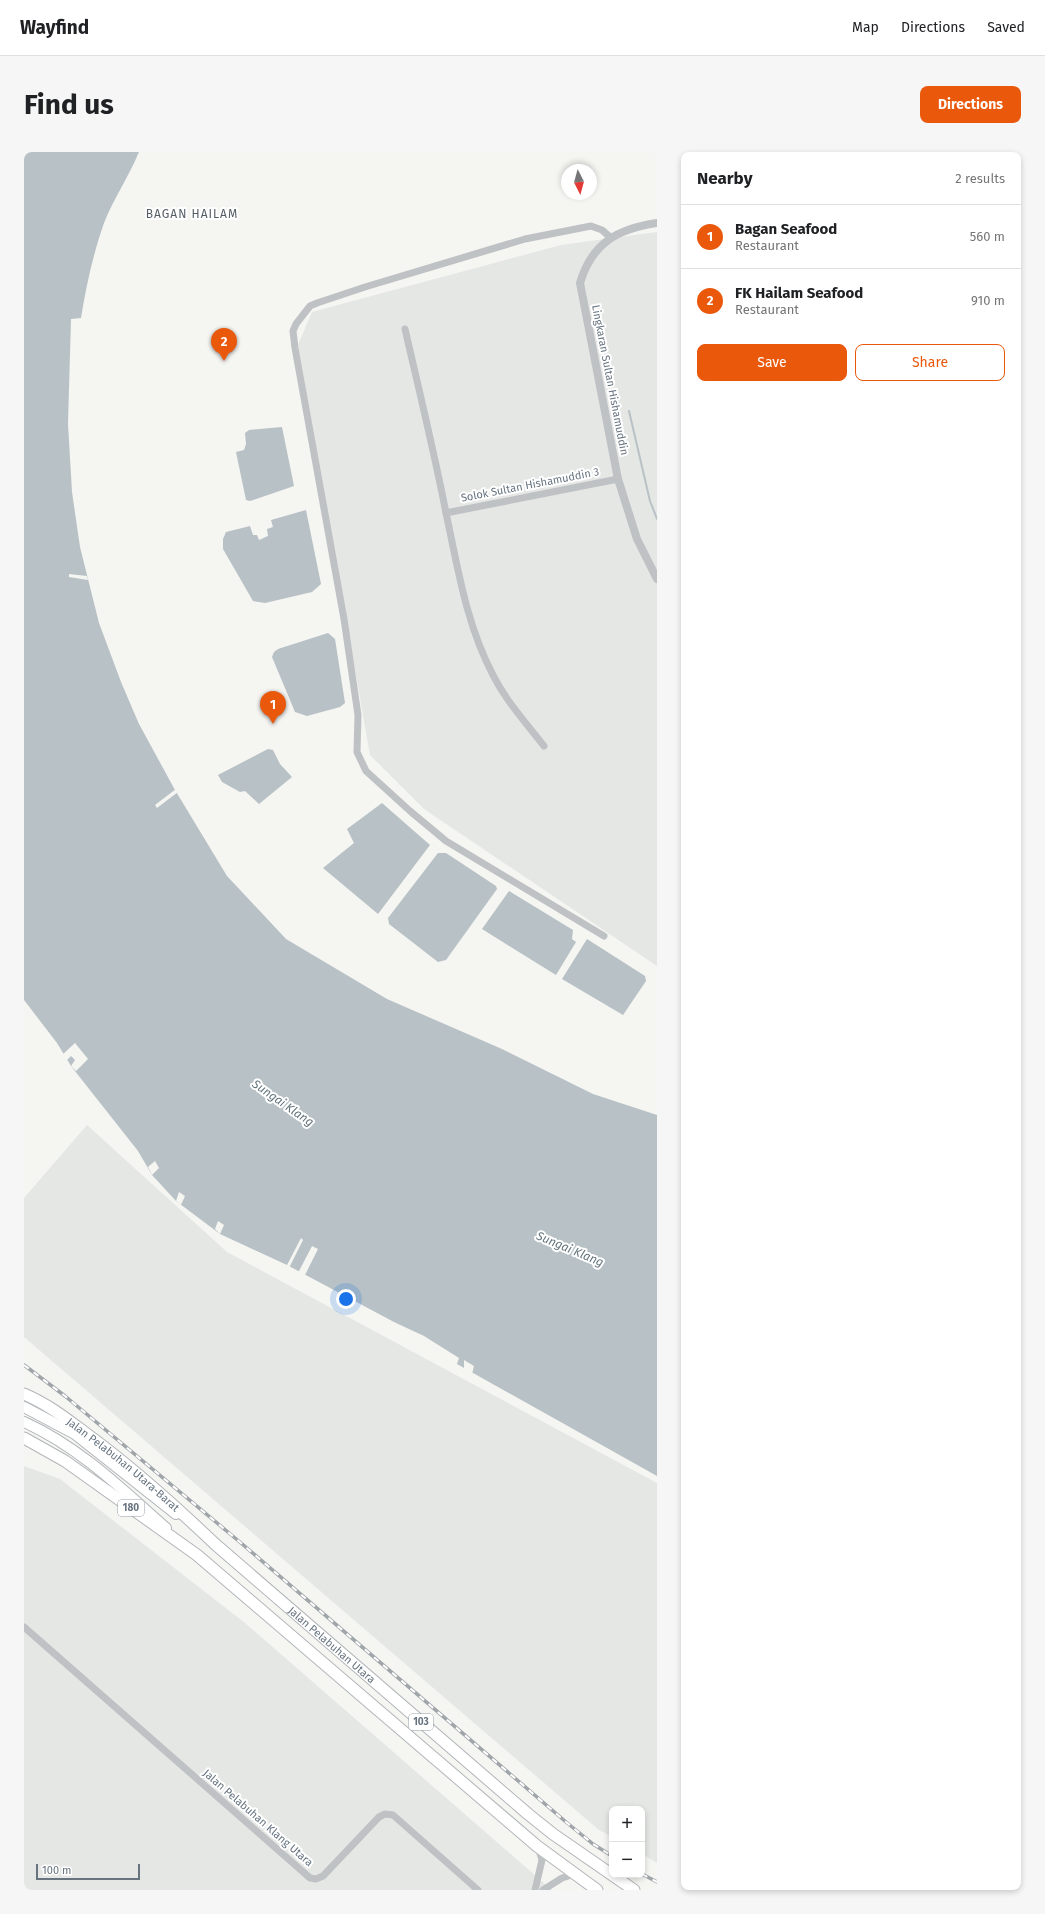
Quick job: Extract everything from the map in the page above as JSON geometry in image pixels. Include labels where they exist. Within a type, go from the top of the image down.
[{"type":"main road","name":"Jalan Pelabuhan Utara-Barat","points":[[24,1394],[49,1407],[138,1473],[214,1544]]},
{"type":"main road","name":"Jalan Pelabuhan Utara","points":[[24,1407],[75,1434],[214,1544],[528,1814],[553,1834],[634,1890]]},
{"type":"main road","name":"Jalan Pelabuhan Utara","points":[[24,1422],[71,1448],[98,1468],[537,1846],[597,1890]]},
{"type":"main road","name":"180","points":[[24,1438],[65,1461],[198,1555]]},
{"type":"street","name":"Lingkaran Sultan Hishamuddin","points":[[657,223],[637,226],[610,237],[595,252],[589,261],[584,270],[580,283],[618,479],[637,539],[657,579]]},
{"type":"street","points":[[604,936],[446,841],[366,771],[362,764],[357,752],[358,715],[344,619],[303,401],[294,348],[293,331],[296,324],[310,306],[365,287],[459,258],[525,239],[591,226],[602,230],[610,237]]},
{"type":"street","points":[[405,329],[446,513],[457,570],[472,628],[493,676],[520,716],[544,746]]},
{"type":"street","name":"Solok Sultan Hishamuddin 3","points":[[446,513],[618,479]]},
{"type":"street","name":"Jalan Pelabuhan Klang Utara","points":[[24,1627],[310,1878],[316,1879],[323,1876],[379,1817],[385,1814],[393,1815],[478,1890]]},
{"type":"street","points":[[535,1890],[542,1860],[537,1846]]},
{"type":"street","points":[[544,1890],[562,1878],[575,1874]]},
{"type":"shaded area","points":[[657,232],[657,966],[424,809],[370,755],[298,345],[312,312],[561,245]]},
{"type":"shaded area","points":[[87,1125],[227,1252],[657,1483],[657,1863],[645,1856],[645,1806],[609,1806],[609,1835],[599,1830],[24,1337],[24,1198]]},
{"type":"shaded area","points":[[24,1466],[60,1479],[245,1623],[552,1890],[24,1890]]},
{"type":"water","name":"Sungai Klang","points":[[24,152],[139,152],[104,223],[90,270],[81,318],[71,319],[68,424],[72,492],[80,547],[99,623],[121,682],[139,724],[175,790],[227,876],[286,939],[387,999],[502,1049],[593,1094],[657,1115],[657,1476],[457,1364],[459,1358],[424,1336],[394,1322],[287,1265],[220,1234],[176,1201],[152,1175],[138,1151],[71,1066],[57,1043],[24,1000]]},
{"type":"water","points":[[282,427],[294,486],[250,501],[246,500],[236,452],[244,450],[246,444],[245,433],[249,430]]},
{"type":"water","points":[[306,510],[321,584],[312,592],[265,603],[253,601],[223,549],[223,539],[226,532],[250,526],[253,535],[257,535],[259,540],[268,536],[267,529],[273,527],[271,520]]},
{"type":"water","points":[[328,633],[335,639],[345,703],[340,707],[307,716],[295,712],[272,657],[274,652],[278,649]]},
{"type":"water","points":[[268,749],[273,750],[280,764],[292,777],[259,804],[245,791],[240,792],[222,782],[218,775]]},
{"type":"water","points":[[382,803],[430,845],[378,914],[323,868],[354,843],[347,829]]},
{"type":"water","points":[[438,853],[446,853],[496,886],[497,889],[446,960],[438,962],[389,924],[388,918]]},
{"type":"water","points":[[509,891],[573,930],[572,939],[576,942],[556,975],[482,929]]},
{"type":"water","points":[[587,939],[645,976],[646,981],[623,1015],[562,979]]},
{"type":"pier","points":[[69,574],[87,576],[88,580],[69,577]]},
{"type":"pier","points":[[176,789],[178,792],[157,808],[155,805]]},
{"type":"pier","points":[[75,1043],[88,1059],[76,1071],[71,1066],[75,1060],[71,1056],[66,1061],[62,1055]]},
{"type":"pier","points":[[155,1161],[159,1168],[152,1175],[148,1167]]},
{"type":"pier","points":[[179,1192],[185,1196],[181,1205],[176,1201]]},
{"type":"pier","points":[[218,1221],[224,1225],[220,1234],[215,1229]]},
{"type":"pier","points":[[301,1238],[303,1240],[289,1268],[286,1267]]},
{"type":"pier","points":[[312,1246],[318,1249],[304,1277],[298,1273]]},
{"type":"pier","points":[[464,1360],[474,1366],[472,1374],[464,1370]]},
{"type":"waterway","points":[[629,411],[650,501],[657,519]]},
{"type":"railway","points":[[24,1365],[65,1396],[241,1543],[566,1822],[593,1844],[609,1854]]},
{"type":"railway","points":[[645,1876],[657,1882]]},
{"type":"place","name":"FK Hailam Seafood","points":[[224,361]]},
{"type":"place","name":"Bagan Seafood","points":[[273,724]]},
{"type":"district","name":"BAGAN HAILAM","points":[[192,214]]}]
